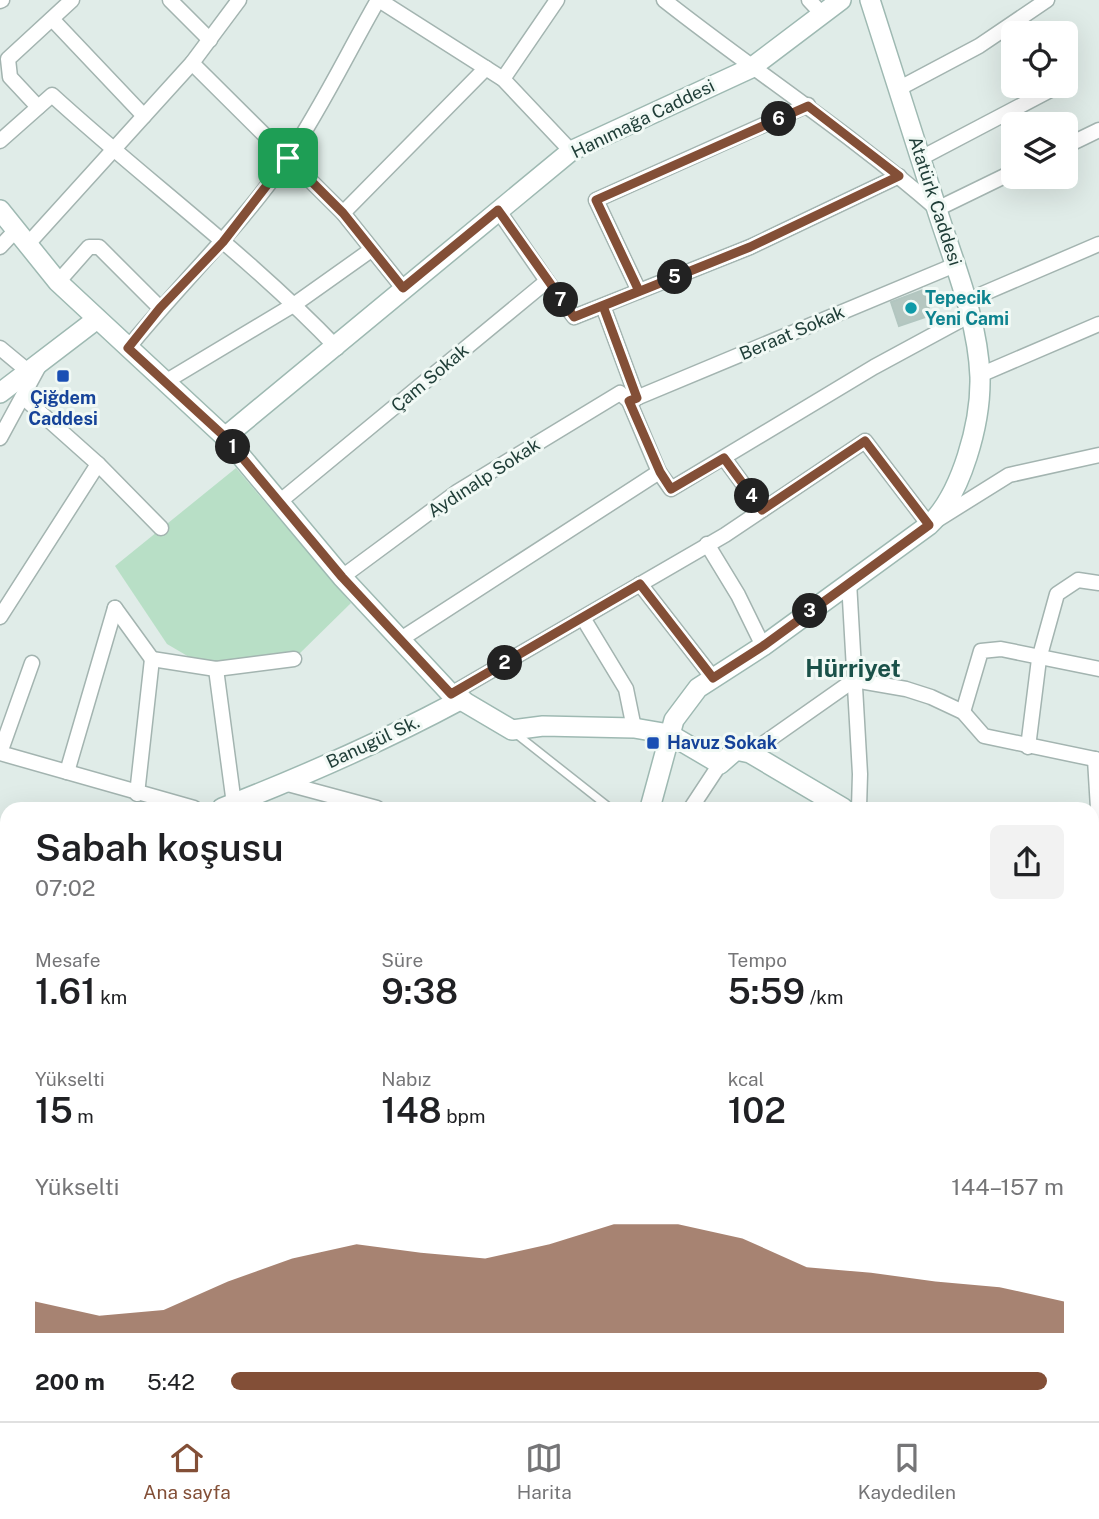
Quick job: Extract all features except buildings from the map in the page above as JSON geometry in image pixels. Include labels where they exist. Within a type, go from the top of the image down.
[{"type":"main road","name":"Hanımağa Caddesi","points":[[225,437],[337,348],[403,288],[571,151],[751,68],[841,0]]},
{"type":"main road","name":"Atatürk Caddesi","points":[[652,802],[669,734],[684,704],[698,688],[763,646],[929,525],[951,499],[979,403],[980,375],[968,308],[870,0]]},
{"type":"main road","points":[[0,210],[58,282],[225,437],[342,577],[456,696],[512,730],[543,726],[634,728],[669,734],[720,764],[736,750],[750,753],[826,802]]},
{"type":"main road","points":[[0,393],[97,319]]},
{"type":"main road","name":"Banugül Sk.","points":[[261,802],[284,783],[405,729],[456,696]]},
{"type":"street","points":[[38,107],[10,77],[8,59],[72,0]]},
{"type":"street","points":[[170,0],[211,40]]},
{"type":"street","points":[[0,247],[21,237],[113,150],[192,63],[239,0]]},
{"type":"street","points":[[128,348],[160,308],[223,242],[288,158],[379,0],[503,79],[571,151]]},
{"type":"street","points":[[503,79],[558,0]]},
{"type":"street","points":[[664,0],[751,68],[808,106],[937,209],[1001,178]]},
{"type":"street","points":[[809,0],[823,15]]},
{"type":"street","points":[[898,89],[979,46],[1048,0]]},
{"type":"street","points":[[52,19],[144,116]]},
{"type":"street","points":[[192,63],[343,213],[403,288]]},
{"type":"street","points":[[343,213],[486,68]]},
{"type":"street","points":[[0,141],[52,94],[113,150],[295,304],[337,348]]},
{"type":"street","points":[[921,158],[1035,98]]},
{"type":"street","points":[[639,291],[596,200],[808,106]]},
{"type":"street","points":[[1078,140],[1099,130]]},
{"type":"street","points":[[498,210],[574,317],[750,247],[899,176]]},
{"type":"street","points":[[603,306],[633,400],[660,472],[671,489],[968,308],[1099,244]]},
{"type":"street","points":[[58,282],[89,247],[99,247],[160,308]]},
{"type":"street","points":[[165,382],[295,304],[371,250]]},
{"type":"street","name":"Beraat Sokak","points":[[633,400],[955,265]]},
{"type":"street","name":"Çam Sokak","points":[[278,503],[547,281]]},
{"type":"street","points":[[980,375],[1099,324]]},
{"type":"street","points":[[0,348],[35,367],[24,398],[0,438]]},
{"type":"street","name":"Aydınalp Sokak","points":[[342,577],[457,492],[620,393],[633,400]]},
{"type":"street","points":[[24,398],[98,464],[161,528]]},
{"type":"street","points":[[456,696],[762,510],[865,441],[929,525],[1009,475],[1099,455]]},
{"type":"street","points":[[724,458],[762,510]]},
{"type":"street","points":[[0,617],[98,464]]},
{"type":"street","points":[[401,639],[660,472]]},
{"type":"street","points":[[707,544],[738,594],[763,646]]},
{"type":"street","points":[[1028,747],[1039,659],[1057,594],[1078,580],[1099,583]]},
{"type":"street","points":[[849,582],[861,787],[860,802]]},
{"type":"street","points":[[640,584],[713,678]]},
{"type":"street","points":[[67,772],[115,608],[152,659],[138,794]]},
{"type":"street","points":[[583,618],[626,690],[634,728]]},
{"type":"street","points":[[963,712],[981,651],[1001,649],[1039,659],[1099,669]]},
{"type":"street","points":[[152,659],[216,669],[294,659]]},
{"type":"street","points":[[32,663],[0,753],[170,802]]},
{"type":"street","points":[[216,669],[228,802]]},
{"type":"street","points":[[750,753],[854,680],[906,689],[963,712],[984,736],[1097,760],[1098,802]]},
{"type":"street","points":[[695,802],[720,764]]},
{"type":"street","points":[[284,783],[355,802]]},
{"type":"lane","points":[[512,730],[602,802]]},
{"type":"green space","points":[[236,468],[351,603],[294,659],[251,663],[196,661],[167,644],[115,566]]},
{"type":"place","name":"Tepecik Yeni Cami","points":[[911,308]]},
{"type":"place","name":"Çiğdem Caddesi","points":[[63,376]]},
{"type":"place","name":"Havuz Sokak","points":[[653,743]]},
{"type":"district","name":"Hürriyet","points":[[853,669]]},
{"type":"route","points":[[808,106],[899,176],[750,247],[603,306],[637,398],[629,401],[660,472],[671,489],[724,458],[762,510],[865,441],[929,525],[873,563],[763,646],[713,678],[640,584],[451,694],[342,577],[225,437],[128,348],[160,308],[223,242],[288,158],[343,213],[403,288],[498,210],[574,317],[639,291],[596,200],[808,106]]}]
